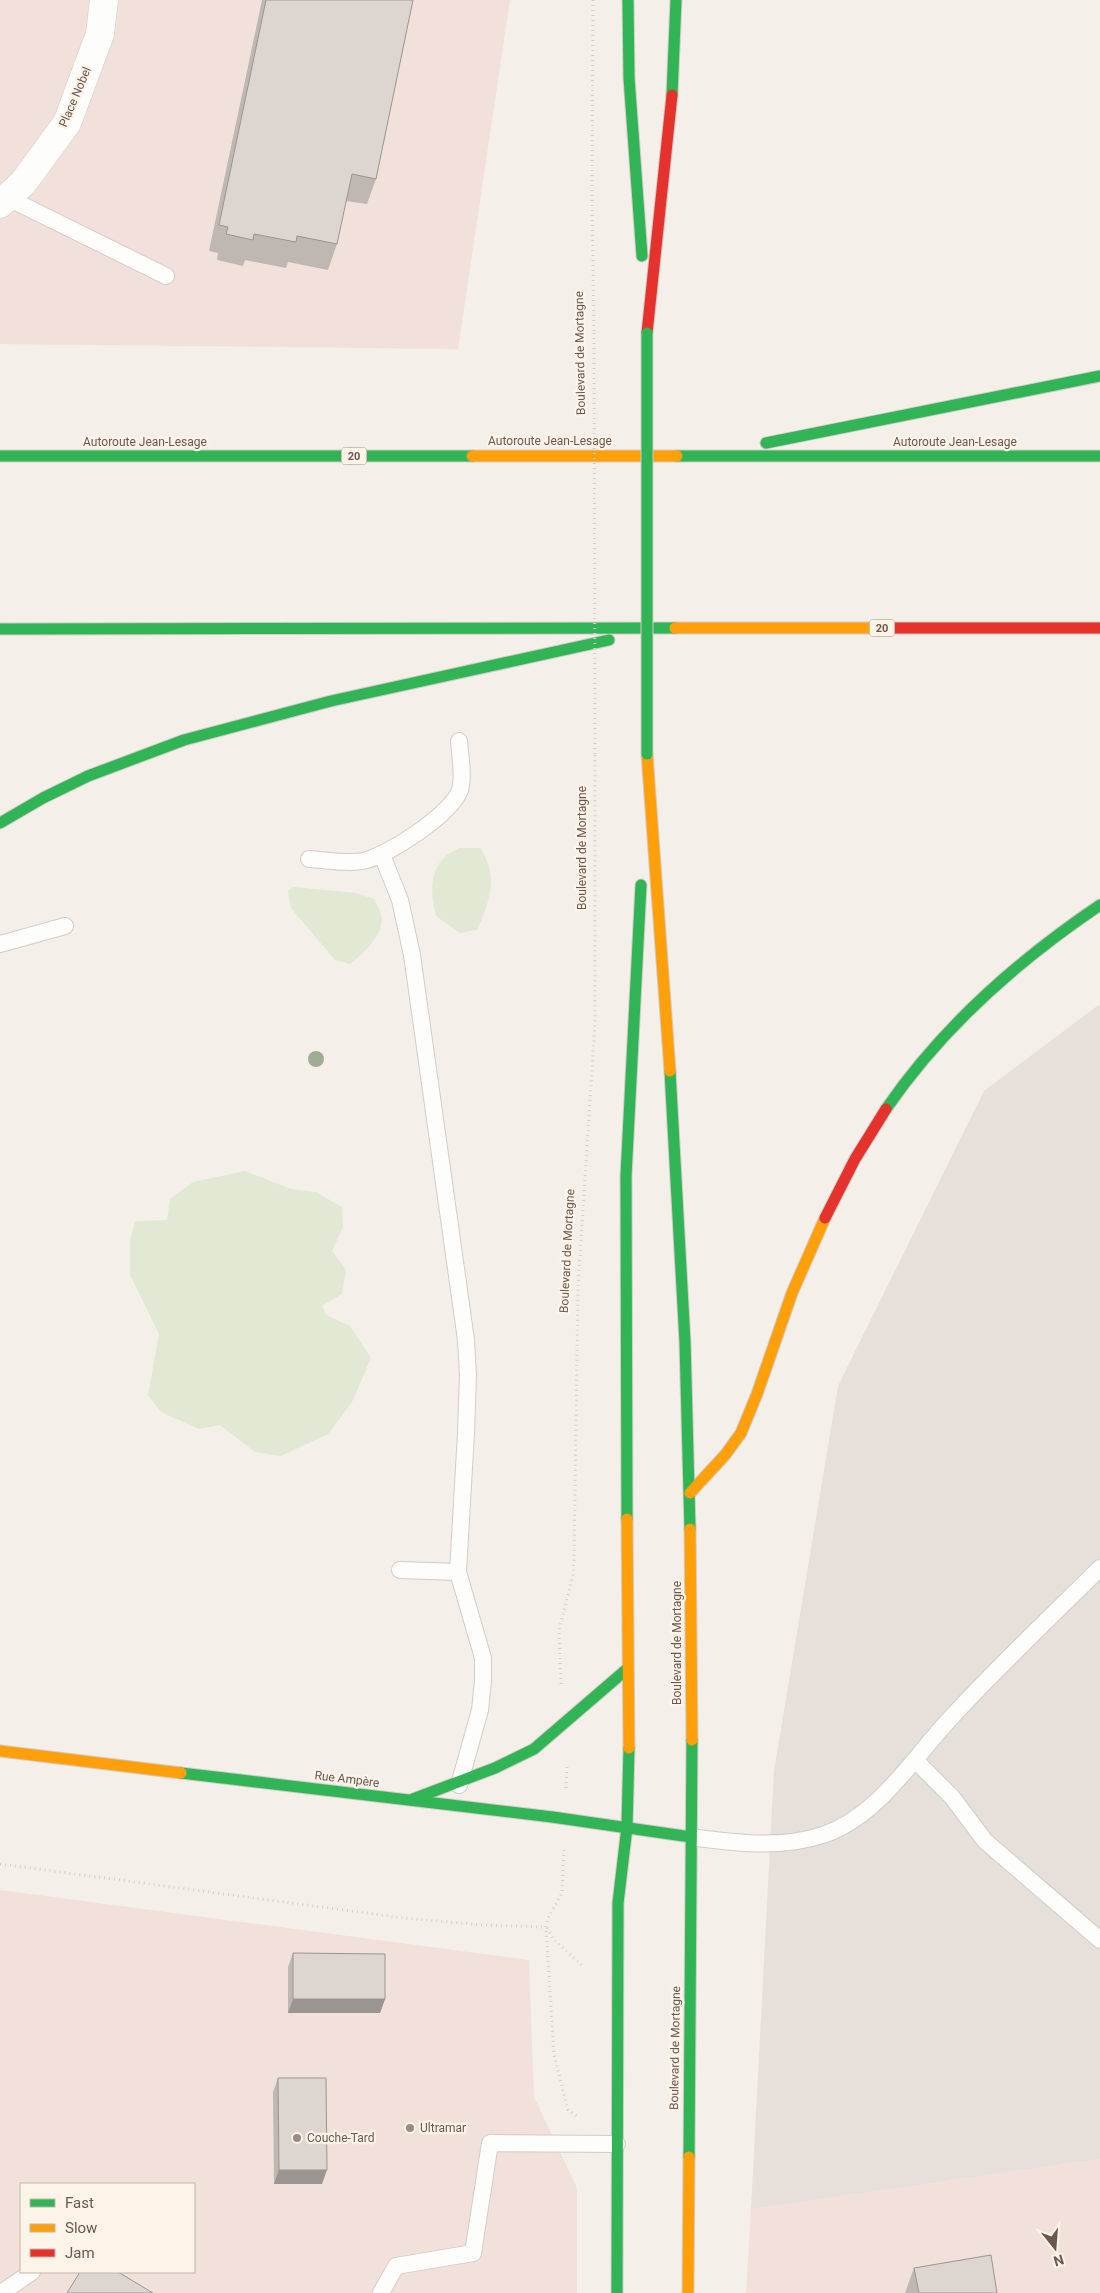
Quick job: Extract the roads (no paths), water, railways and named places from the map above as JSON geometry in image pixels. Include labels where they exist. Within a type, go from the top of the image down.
[{"type":"main road","name":"Boulevard de Mortagne","points":[[628,0],[629,78],[647,333],[647,754],[642,852]]},
{"type":"main road","name":"Boulevard de Mortagne","points":[[647,333],[674,79],[676,0]]},
{"type":"main road","points":[[708,455],[1100,376]]},
{"type":"main road","name":"Autoroute Jean-Lesage","points":[[0,456],[1100,456]]},
{"type":"main road","points":[[0,824],[18,812],[75,783],[215,729],[282,710],[664,628]]},
{"type":"main road","name":"20","points":[[0,629],[1100,628]]},
{"type":"main road","name":"Boulevard de Mortagne","points":[[647,754],[685,1347],[690,1493],[691,1837],[688,2293]]},
{"type":"main road","points":[[617,2293],[618,1903],[628,1827],[626,1669],[626,1176],[641,872]]},
{"type":"main road","points":[[690,1493],[740,1435],[794,1287],[815,1238],[844,1179],[895,1096],[912,1073],[953,1026],[1009,972],[1062,930],[1100,905]]},
{"type":"main road","points":[[409,1800],[495,1768],[534,1749],[557,1731],[626,1669]]},
{"type":"main road","name":"Rue Ampère","points":[[0,1751],[628,1827],[691,1837]]},
{"type":"street","name":"Place Nobel","points":[[4,201],[23,183],[67,123],[100,34],[104,0]]},
{"type":"lane","points":[[4,201],[166,276]]},
{"type":"lane","points":[[310,859],[361,861],[382,855],[420,831],[452,804],[460,791],[459,741]]},
{"type":"lane","points":[[382,855],[400,900],[412,955],[466,1340],[468,1375],[458,1572],[483,1658],[480,1710],[460,1781],[456,1806]]},
{"type":"lane","points":[[0,944],[65,926]]},
{"type":"lane","points":[[691,1837],[752,1844],[782,1843],[824,1834],[843,1826],[863,1812],[891,1787],[948,1721],[1100,1568]]},
{"type":"lane","points":[[400,1570],[458,1572]]},
{"type":"lane","points":[[915,1760],[952,1797],[985,1841],[1100,1940]]},
{"type":"lane","points":[[381,2293],[396,2266],[474,2253],[490,2143],[617,2144]]},
{"type":"lane","points":[[1,2293],[31,2273]]},
{"type":"place","name":"Ultramar","points":[[410,2128]]},
{"type":"place","name":"Couche-Tard","points":[[297,2138]]}]
